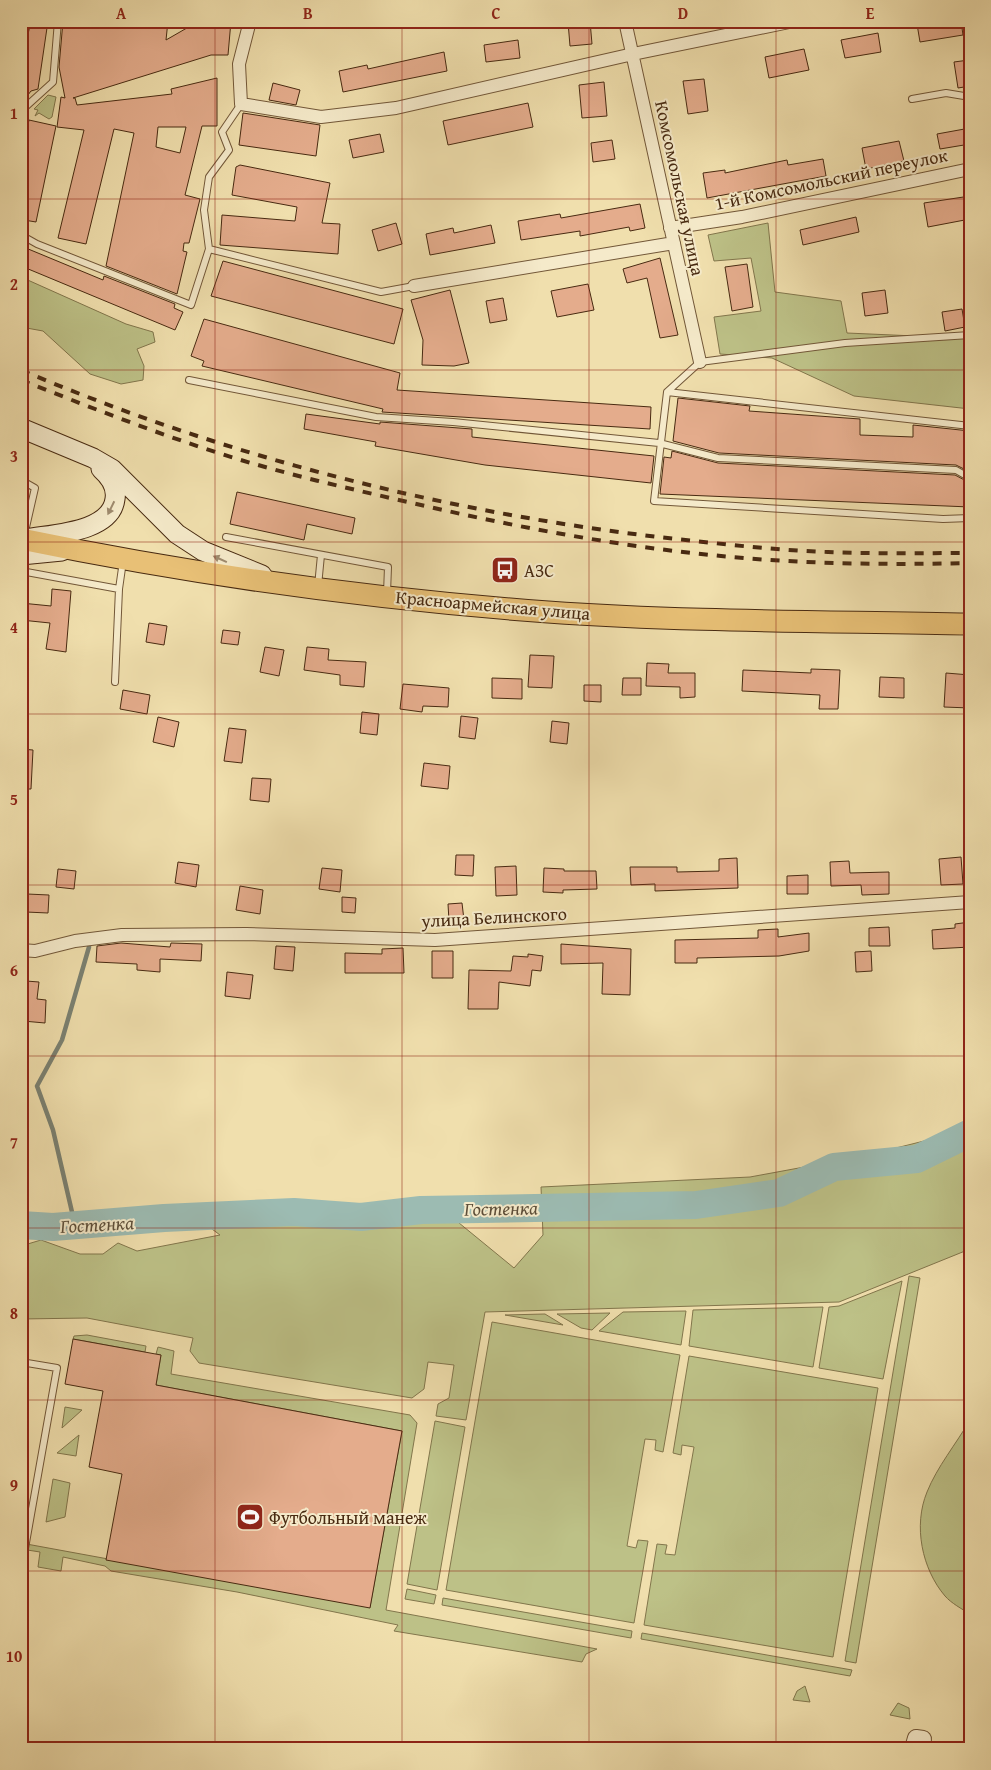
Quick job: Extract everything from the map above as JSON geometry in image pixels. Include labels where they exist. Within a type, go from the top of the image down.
[{"type":"main road","points":[[21,428],[69,447],[112,469],[177,534],[203,552],[233,565],[308,589]]},
{"type":"main road","points":[[22,544],[88,528],[100,522],[114,507],[114,486],[108,475],[96,464],[69,447]]},
{"type":"main road","name":"Красноармейская улица","points":[[22,544],[77,550],[308,589],[548,612],[656,617],[970,624]]},
{"type":"street","points":[[250,21],[239,64],[241,104],[321,117],[387,109],[632,54],[794,21]]},
{"type":"street","name":"Комсомольская улица","points":[[626,21],[700,362]]},
{"type":"street","name":"1-й Комсомольский переулок","points":[[670,228],[742,217],[970,169]]},
{"type":"street","points":[[414,286],[674,243]]},
{"type":"street","name":"улица Белинского","points":[[21,950],[35,951],[75,941],[122,935],[246,934],[435,940],[970,902]]},
{"type":"lane","points":[[21,111],[53,82],[58,21]]},
{"type":"lane","points":[[912,99],[946,93],[970,97]]},
{"type":"lane","points":[[21,235],[37,244],[191,305],[209,249],[204,210],[209,177],[229,150],[222,132],[241,104]]},
{"type":"lane","points":[[209,249],[381,292],[414,286]]},
{"type":"lane","points":[[970,335],[845,343],[700,362],[667,392],[659,443],[654,501],[943,519],[970,518]]},
{"type":"lane","points":[[189,380],[376,417],[453,422],[659,443],[718,458],[956,470],[970,478]]},
{"type":"lane","points":[[667,392],[970,426]]},
{"type":"lane","points":[[21,480],[35,488],[22,544]]},
{"type":"lane","points":[[226,537],[388,567],[386,597]]},
{"type":"lane","points":[[308,589],[321,554]]},
{"type":"lane","points":[[115,682],[119,590],[124,559]]},
{"type":"lane","points":[[21,571],[119,590]]},
{"type":"lane","points":[[21,1362],[57,1368],[24,1554],[21,1557]]},
{"type":"green space","points":[[48,95],[56,97],[52,117],[49,119],[39,113],[35,116],[38,110],[34,109]]},
{"type":"green space","points":[[768,223],[775,292],[841,301],[847,333],[938,337],[970,332],[970,409],[854,396],[772,358],[720,354],[714,317],[761,311],[751,258],[714,261],[708,235]]},
{"type":"green space","points":[[21,277],[126,324],[153,332],[155,342],[137,349],[144,366],[143,380],[121,384],[90,374],[43,331],[21,327]]},
{"type":"green space","points":[[970,1127],[970,1249],[839,1302],[485,1312],[466,1420],[436,1416],[438,1404],[449,1398],[454,1365],[428,1362],[424,1389],[412,1398],[199,1363],[190,1351],[193,1338],[87,1318],[21,1319],[21,1246],[41,1240],[80,1254],[103,1254],[118,1243],[137,1251],[220,1235],[200,1220],[453,1218],[514,1268],[543,1235],[541,1187],[750,1177],[864,1156],[940,1137]]},
{"type":"green space","points":[[909,1276],[920,1278],[856,1663],[845,1661]]},
{"type":"green space","points":[[902,1281],[883,1379],[819,1368],[829,1307],[839,1306]]},
{"type":"green space","points":[[823,1307],[813,1367],[689,1346],[693,1310]]},
{"type":"green space","points":[[686,1311],[681,1345],[599,1331],[623,1312]]},
{"type":"green space","points":[[610,1313],[592,1330],[581,1328],[557,1314]]},
{"type":"green space","points":[[545,1314],[563,1325],[505,1315]]},
{"type":"green space","points":[[492,1322],[680,1355],[663,1452],[655,1450],[656,1440],[645,1439],[627,1546],[636,1548],[638,1540],[648,1541],[634,1623],[446,1590]]},
{"type":"green space","points":[[87,1335],[146,1346],[145,1352],[73,1339],[74,1336]]},
{"type":"green space","points":[[158,1347],[174,1351],[171,1374],[410,1415],[417,1423],[386,1610],[597,1649],[586,1654],[582,1662],[394,1631],[398,1625],[237,1592],[111,1571],[105,1566],[63,1557],[61,1571],[38,1567],[40,1552],[21,1549],[21,1543],[370,1607],[402,1431],[156,1385],[161,1355],[156,1354]]},
{"type":"green space","points":[[689,1356],[878,1388],[833,1657],[644,1625],[657,1544],[667,1545],[665,1554],[675,1555],[694,1447],[682,1445],[681,1455],[673,1453]]},
{"type":"green space","points":[[65,1407],[82,1410],[62,1428]]},
{"type":"green space","points":[[970,1420],[970,1614],[947,1599],[937,1585],[926,1560],[920,1533],[923,1505],[927,1492],[941,1465]]},
{"type":"green space","points":[[435,1421],[465,1427],[437,1590],[407,1584]]},
{"type":"green space","points":[[79,1435],[76,1456],[57,1453]]},
{"type":"green space","points":[[53,1479],[70,1483],[65,1517],[46,1522]]},
{"type":"green space","points":[[407,1589],[436,1595],[434,1604],[405,1599]]},
{"type":"green space","points":[[443,1598],[632,1631],[631,1638],[442,1605]]},
{"type":"green space","points":[[642,1633],[852,1670],[850,1676],[641,1639]]},
{"type":"green space","points":[[805,1686],[810,1702],[793,1700],[797,1691]]},
{"type":"green space","points":[[898,1703],[909,1708],[910,1719],[890,1715]]},
{"type":"building","points":[[31,21],[48,21],[38,89],[31,91],[21,104],[21,65]]},
{"type":"building","points":[[63,21],[168,21],[166,40],[199,21],[231,21],[228,55],[211,55],[73,98],[75,98],[77,105],[172,94],[171,89],[217,78],[217,126],[202,126],[185,195],[200,199],[189,243],[184,243],[183,251],[187,252],[177,294],[106,266],[134,133],[114,129],[86,244],[58,238],[84,130],[57,127],[61,97],[65,98],[59,67]],"holes":[[[158,127],[186,127],[180,153],[156,147]]]},
{"type":"building","points":[[590,21],[592,44],[570,46],[568,22]]},
{"type":"building","points":[[936,21],[961,21],[963,35],[920,42],[917,24]]},
{"type":"building","points":[[878,33],[881,52],[845,58],[841,40]]},
{"type":"building","points":[[518,40],[520,58],[486,62],[484,45]]},
{"type":"building","points":[[804,49],[809,70],[769,78],[765,57]]},
{"type":"building","points":[[444,52],[447,71],[343,92],[339,71],[367,65],[368,69]]},
{"type":"building","points":[[969,60],[970,86],[958,88],[954,62]]},
{"type":"building","points":[[704,79],[708,111],[688,114],[683,81]]},
{"type":"building","points":[[604,82],[607,116],[582,118],[579,85]]},
{"type":"building","points":[[273,83],[300,90],[296,105],[269,100]]},
{"type":"building","points":[[528,103],[533,127],[448,145],[443,121]]},
{"type":"building","points":[[243,113],[320,125],[316,156],[239,145]]},
{"type":"building","points":[[29,120],[56,126],[36,222],[24,220],[26,213],[21,212],[21,158]]},
{"type":"building","points":[[970,128],[970,144],[940,149],[937,134]]},
{"type":"building","points":[[380,134],[384,152],[353,158],[349,140]]},
{"type":"building","points":[[612,140],[615,159],[593,162],[591,143]]},
{"type":"building","points":[[899,141],[904,161],[866,169],[862,148]]},
{"type":"building","points":[[823,159],[826,176],[707,198],[703,173],[725,170],[725,173],[787,160],[788,165]]},
{"type":"building","points":[[240,165],[330,183],[322,223],[340,224],[338,254],[220,245],[222,215],[295,221],[297,207],[232,195],[236,167]]},
{"type":"building","points":[[970,196],[970,219],[928,227],[924,203]]},
{"type":"building","points":[[640,204],[645,228],[630,231],[629,227],[580,236],[580,231],[521,240],[518,221],[560,214],[561,218]]},
{"type":"building","points":[[856,217],[859,232],[803,245],[800,230]]},
{"type":"building","points":[[396,223],[402,244],[378,251],[372,230]]},
{"type":"building","points":[[491,225],[495,243],[430,255],[426,234],[453,228],[454,233]]},
{"type":"building","points":[[21,246],[103,280],[104,276],[175,304],[174,308],[183,312],[175,330],[21,266]]},
{"type":"building","points":[[660,258],[678,335],[660,338],[647,278],[627,283],[623,269]]},
{"type":"building","points":[[223,261],[403,309],[394,344],[211,296]]},
{"type":"building","points":[[747,264],[753,307],[732,311],[725,267]]},
{"type":"building","points":[[588,284],[594,310],[557,317],[551,291]]},
{"type":"building","points":[[450,290],[469,363],[454,366],[422,365],[423,340],[411,300]]},
{"type":"building","points":[[885,290],[888,313],[865,316],[862,293]]},
{"type":"building","points":[[503,298],[507,320],[490,323],[486,301]]},
{"type":"building","points":[[962,309],[965,327],[945,331],[942,312]]},
{"type":"building","points":[[204,319],[400,373],[397,390],[651,407],[650,429],[382,412],[383,409],[202,366],[204,361],[191,356]]},
{"type":"building","points":[[678,398],[750,406],[749,411],[860,419],[860,435],[913,437],[913,425],[970,431],[970,472],[956,465],[719,453],[673,441]]},
{"type":"building","points":[[306,414],[380,424],[380,422],[472,429],[472,437],[654,456],[651,483],[485,465],[375,446],[376,442],[304,429]]},
{"type":"building","points":[[672,451],[718,463],[955,475],[970,483],[970,507],[660,494],[664,457],[671,458]]},
{"type":"building","points":[[237,492],[355,518],[352,534],[307,524],[304,540],[230,524]]},
{"type":"building","points":[[52,589],[71,591],[66,652],[46,649],[50,623],[21,620],[21,603],[51,606]]},
{"type":"building","points":[[149,623],[167,626],[164,645],[146,642]]},
{"type":"building","points":[[223,630],[240,632],[238,645],[221,643]]},
{"type":"building","points":[[265,647],[284,650],[279,676],[260,672]]},
{"type":"building","points":[[307,647],[329,649],[328,660],[366,662],[364,687],[340,685],[340,675],[304,670]]},
{"type":"building","points":[[530,655],[554,656],[552,688],[528,687]]},
{"type":"building","points":[[647,663],[669,664],[668,673],[695,673],[695,697],[680,698],[680,687],[646,686]]},
{"type":"building","points":[[811,669],[840,670],[838,709],[819,709],[820,695],[742,691],[743,670],[811,673]]},
{"type":"building","points":[[946,673],[970,675],[970,708],[944,707]]},
{"type":"building","points":[[880,677],[904,678],[904,698],[879,697]]},
{"type":"building","points":[[492,678],[522,679],[522,699],[492,698]]},
{"type":"building","points":[[623,678],[641,678],[641,695],[622,695]]},
{"type":"building","points":[[403,684],[449,688],[448,707],[423,706],[422,712],[400,709]]},
{"type":"building","points":[[584,685],[601,685],[601,702],[584,701]]},
{"type":"building","points":[[123,690],[150,695],[147,714],[120,709]]},
{"type":"building","points":[[362,712],[379,714],[377,735],[360,733]]},
{"type":"building","points":[[461,716],[478,718],[475,739],[459,737]]},
{"type":"building","points":[[158,717],[179,722],[174,747],[153,742]]},
{"type":"building","points":[[552,721],[569,723],[567,744],[550,742]]},
{"type":"building","points":[[229,728],[246,730],[242,763],[224,761]]},
{"type":"building","points":[[21,749],[33,750],[31,789],[21,789]]},
{"type":"building","points":[[424,763],[450,766],[448,789],[421,786]]},
{"type":"building","points":[[252,778],[271,779],[269,802],[250,800]]},
{"type":"building","points":[[456,855],[474,855],[473,876],[455,875]]},
{"type":"building","points":[[961,857],[963,884],[941,885],[939,859]]},
{"type":"building","points":[[737,858],[738,888],[655,891],[655,884],[631,885],[630,867],[677,867],[677,872],[719,871],[719,859]]},
{"type":"building","points":[[849,861],[850,873],[889,872],[889,894],[862,895],[861,885],[831,886],[830,862]]},
{"type":"building","points":[[178,862],[199,865],[196,887],[175,883]]},
{"type":"building","points":[[516,866],[517,895],[496,896],[495,867]]},
{"type":"building","points":[[322,868],[342,870],[340,892],[319,889]]},
{"type":"building","points":[[544,868],[564,869],[564,871],[596,871],[597,889],[563,890],[563,893],[543,892]]},
{"type":"building","points":[[58,869],[76,871],[74,889],[56,887]]},
{"type":"building","points":[[808,875],[808,894],[787,894],[787,876]]},
{"type":"building","points":[[240,886],[263,890],[260,914],[236,910]]},
{"type":"building","points":[[27,894],[49,895],[48,913],[26,912]]},
{"type":"building","points":[[342,897],[356,898],[355,913],[342,912]]},
{"type":"building","points":[[462,903],[464,920],[449,921],[448,904]]},
{"type":"building","points":[[970,922],[970,947],[933,949],[932,930],[955,928],[955,924]]},
{"type":"building","points":[[889,927],[890,946],[869,946],[869,928]]},
{"type":"building","points":[[778,929],[778,937],[809,933],[809,951],[779,956],[697,958],[697,963],[675,963],[675,940],[758,938],[758,930]]},
{"type":"building","points":[[121,943],[170,947],[171,943],[202,944],[201,961],[160,959],[160,972],[137,970],[137,964],[96,962],[97,946]]},
{"type":"building","points":[[561,944],[631,949],[630,995],[602,994],[603,963],[561,964]]},
{"type":"building","points":[[276,946],[295,947],[293,971],[274,969]]},
{"type":"building","points":[[403,948],[404,973],[345,973],[345,953],[382,954],[382,949]]},
{"type":"building","points":[[432,951],[453,951],[453,978],[432,978]]},
{"type":"building","points":[[871,951],[872,971],[856,972],[855,952]]},
{"type":"building","points":[[528,954],[543,956],[541,971],[532,970],[530,986],[499,982],[498,1009],[468,1009],[469,970],[511,971],[513,956],[528,957]]},
{"type":"building","points":[[227,972],[253,975],[250,999],[225,996]]},
{"type":"building","points":[[26,981],[39,982],[37,999],[46,1000],[45,1023],[23,1021]]},
{"type":"building","name":"Футбольный манеж","points":[[73,1339],[161,1355],[156,1385],[402,1431],[370,1608],[106,1560],[122,1474],[89,1467],[103,1391],[65,1384]]},
{"type":"waterway","points":[[75,1225],[53,1130],[37,1086],[62,1040],[89,947]]},
{"type":"waterway","name":"Гостенка","points":[[21,1225],[53,1227],[164,1218],[294,1212],[361,1217],[421,1210],[696,1205],[779,1193],[834,1167],[917,1159],[970,1133]]},
{"type":"railway","points":[[21,370],[175,429],[254,454],[333,476],[495,512],[576,526],[658,537],[764,548],[846,553],[970,553]]},
{"type":"railway","points":[[21,380],[164,435],[251,463],[368,493],[524,527],[642,547],[752,559],[845,563],[970,563]]},
{"type":"place","name":"АЗС","points":[[505,570]]},
{"type":"place","name":"Футбольный манеж","points":[[250,1517]]}]
